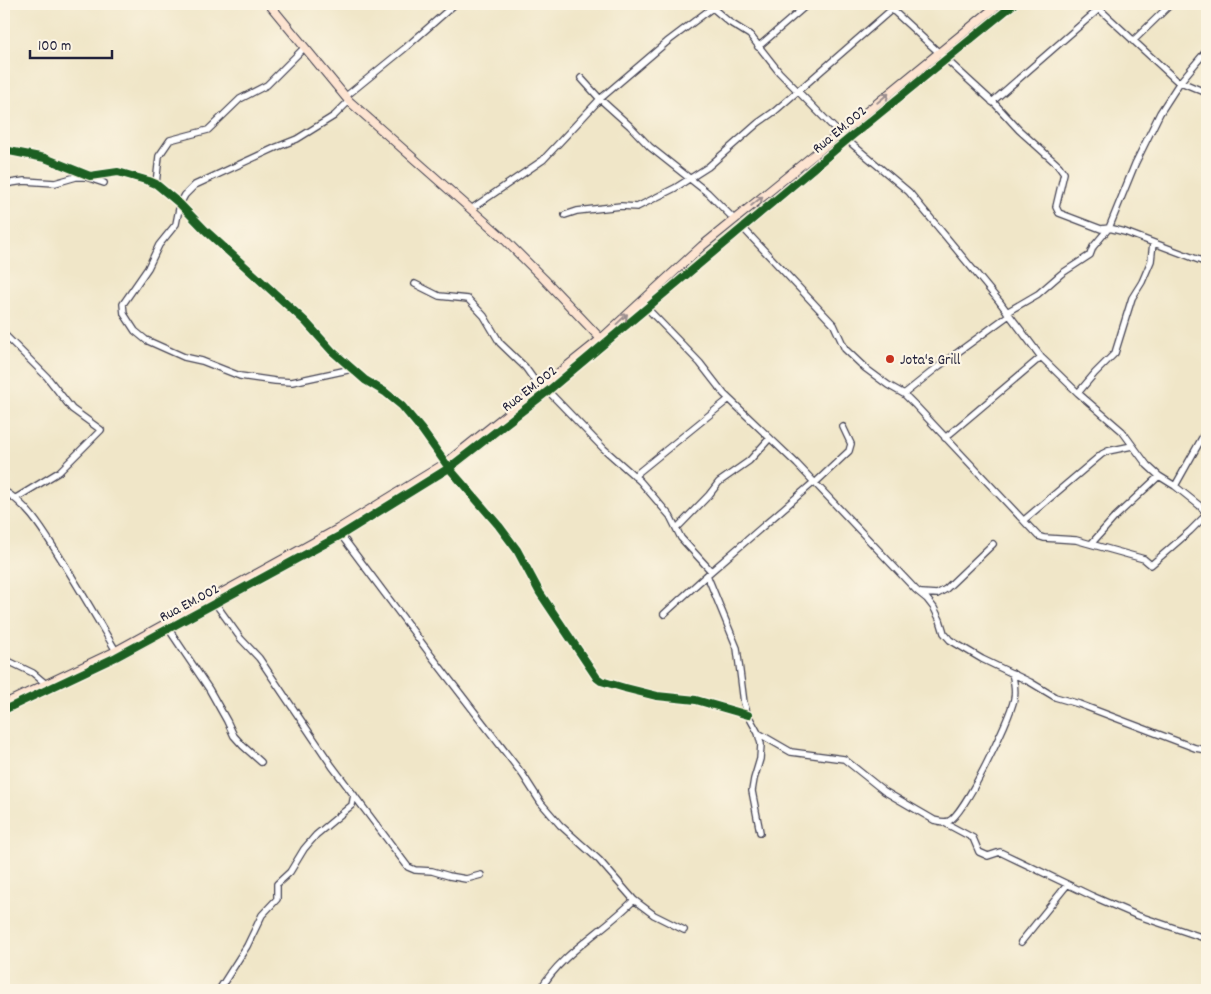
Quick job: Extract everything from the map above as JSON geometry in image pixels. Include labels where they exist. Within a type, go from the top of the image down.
[{"type":"street","points":[[269,4],[347,99],[471,209],[544,279],[601,339]]},
{"type":"street","points":[[352,369],[292,382],[254,379],[226,372],[202,361],[184,358],[146,340],[135,331],[124,314],[123,304],[148,268],[159,246],[176,224],[180,204],[185,195],[195,185],[298,139],[334,116],[347,99],[455,4]]},
{"type":"street","points":[[758,47],[808,4]]},
{"type":"street","points":[[886,4],[938,53],[946,58],[1019,130],[1059,166],[1064,173],[1056,210],[1059,213],[1101,229],[1109,228],[1125,232],[1207,264]]},
{"type":"street","points":[[565,215],[577,211],[621,206],[637,207],[690,179],[708,167],[758,123],[775,111],[898,4]]},
{"type":"street","name":"Rua EM.002","points":[[4,704],[116,651],[338,529],[447,466],[601,339],[702,246],[999,4]]},
{"type":"street","name":"Rua EM.002","points":[[4,710],[116,657],[341,535],[447,466],[548,391],[847,140],[1014,4]]},
{"type":"street","points":[[1094,4],[1180,82],[1207,93]]},
{"type":"street","points":[[1133,40],[1171,4]]},
{"type":"street","points":[[471,209],[542,160],[600,99],[710,6],[729,22],[750,35],[779,72],[840,134],[908,192],[1041,357],[1078,394],[1122,432],[1142,460],[1158,476],[1175,486],[1207,514],[1151,565],[1144,559],[1092,544],[1076,540],[1044,538],[1034,533],[1024,520],[904,394],[888,385],[845,349],[834,325],[743,228]]},
{"type":"street","points":[[992,102],[1099,9]]},
{"type":"street","points":[[156,184],[159,156],[170,140],[208,130],[240,99],[267,86],[304,48]]},
{"type":"street","points":[[904,394],[1008,314],[1038,294],[1061,274],[1088,258],[1093,247],[1109,228],[1135,164],[1160,114],[1180,82],[1207,50]]},
{"type":"street","points":[[580,78],[650,147],[708,193],[734,220]]},
{"type":"street","points":[[4,150],[45,158],[90,176],[118,172],[156,184],[180,204],[204,230],[279,296],[332,351],[352,369],[402,406],[422,430],[447,466],[499,526],[517,550],[540,593],[597,678],[601,681],[657,696],[696,700],[748,715]]},
{"type":"street","points":[[4,184],[24,181],[55,184],[76,177],[86,177],[104,183]]},
{"type":"street","points":[[1078,394],[1115,353],[1132,298],[1142,282],[1151,261],[1154,244]]},
{"type":"street","points":[[415,284],[439,296],[468,299],[484,316],[500,343],[525,367],[540,388]]},
{"type":"street","points":[[641,302],[700,363],[730,399],[815,482],[934,608],[944,633],[950,640],[982,659],[1012,672],[1055,698],[1079,704],[1195,748],[1207,750]]},
{"type":"street","points":[[4,334],[47,377],[72,409],[101,430],[59,472],[16,498]]},
{"type":"street","points":[[946,438],[1041,357]]},
{"type":"street","points":[[548,391],[604,449],[634,476],[670,516],[682,538],[709,573],[737,648],[744,703],[761,744],[760,759],[752,791],[760,832]]},
{"type":"street","points":[[634,476],[730,399]]},
{"type":"street","points":[[664,614],[849,451],[851,444],[843,427]]},
{"type":"street","points":[[1175,486],[1207,429]]},
{"type":"street","points":[[677,528],[719,482],[749,461],[770,438]]},
{"type":"street","points":[[1024,520],[1102,454],[1132,446]]},
{"type":"street","points":[[1092,544],[1115,517],[1158,476]]},
{"type":"street","points":[[4,491],[16,498],[25,507],[42,530],[81,589],[116,651]]},
{"type":"street","points":[[341,535],[416,636],[523,774],[541,803],[566,830],[599,860],[634,900],[654,915],[684,930]]},
{"type":"street","points":[[920,593],[937,594],[946,589],[993,544]]},
{"type":"street","points":[[214,603],[241,639],[260,658],[332,766],[408,867],[415,870],[432,871],[466,879],[481,876]]},
{"type":"street","points":[[168,628],[209,689],[228,721],[234,736],[261,762]]},
{"type":"street","points":[[4,659],[33,673],[46,684]]},
{"type":"street","points":[[943,822],[949,821],[956,814],[980,776],[1008,718],[1014,698],[1012,672]]},
{"type":"street","points":[[758,733],[791,752],[844,759],[884,791],[934,820],[943,822],[973,838],[979,852],[988,856],[1000,852],[1067,885],[1136,915],[1207,939]]},
{"type":"street","points":[[218,990],[247,946],[262,915],[277,899],[277,884],[290,872],[304,849],[316,835],[352,805],[354,795]]},
{"type":"street","points":[[1021,942],[1067,885]]},
{"type":"street","points":[[540,990],[558,964],[620,914],[634,900]]},
{"type":"cycle path","points":[[4,710],[116,657],[341,535],[449,468],[548,391],[847,140],[1014,4]]},
{"type":"cycle path","points":[[4,150],[45,158],[90,176],[118,172],[156,184],[180,204],[205,230],[305,321],[332,351],[365,380],[385,392],[402,406],[449,468],[517,550],[540,593],[597,678],[601,681],[657,696],[696,700],[748,715]]},
{"type":"place","name":"Jota's Grill","points":[[890,359]]}]
